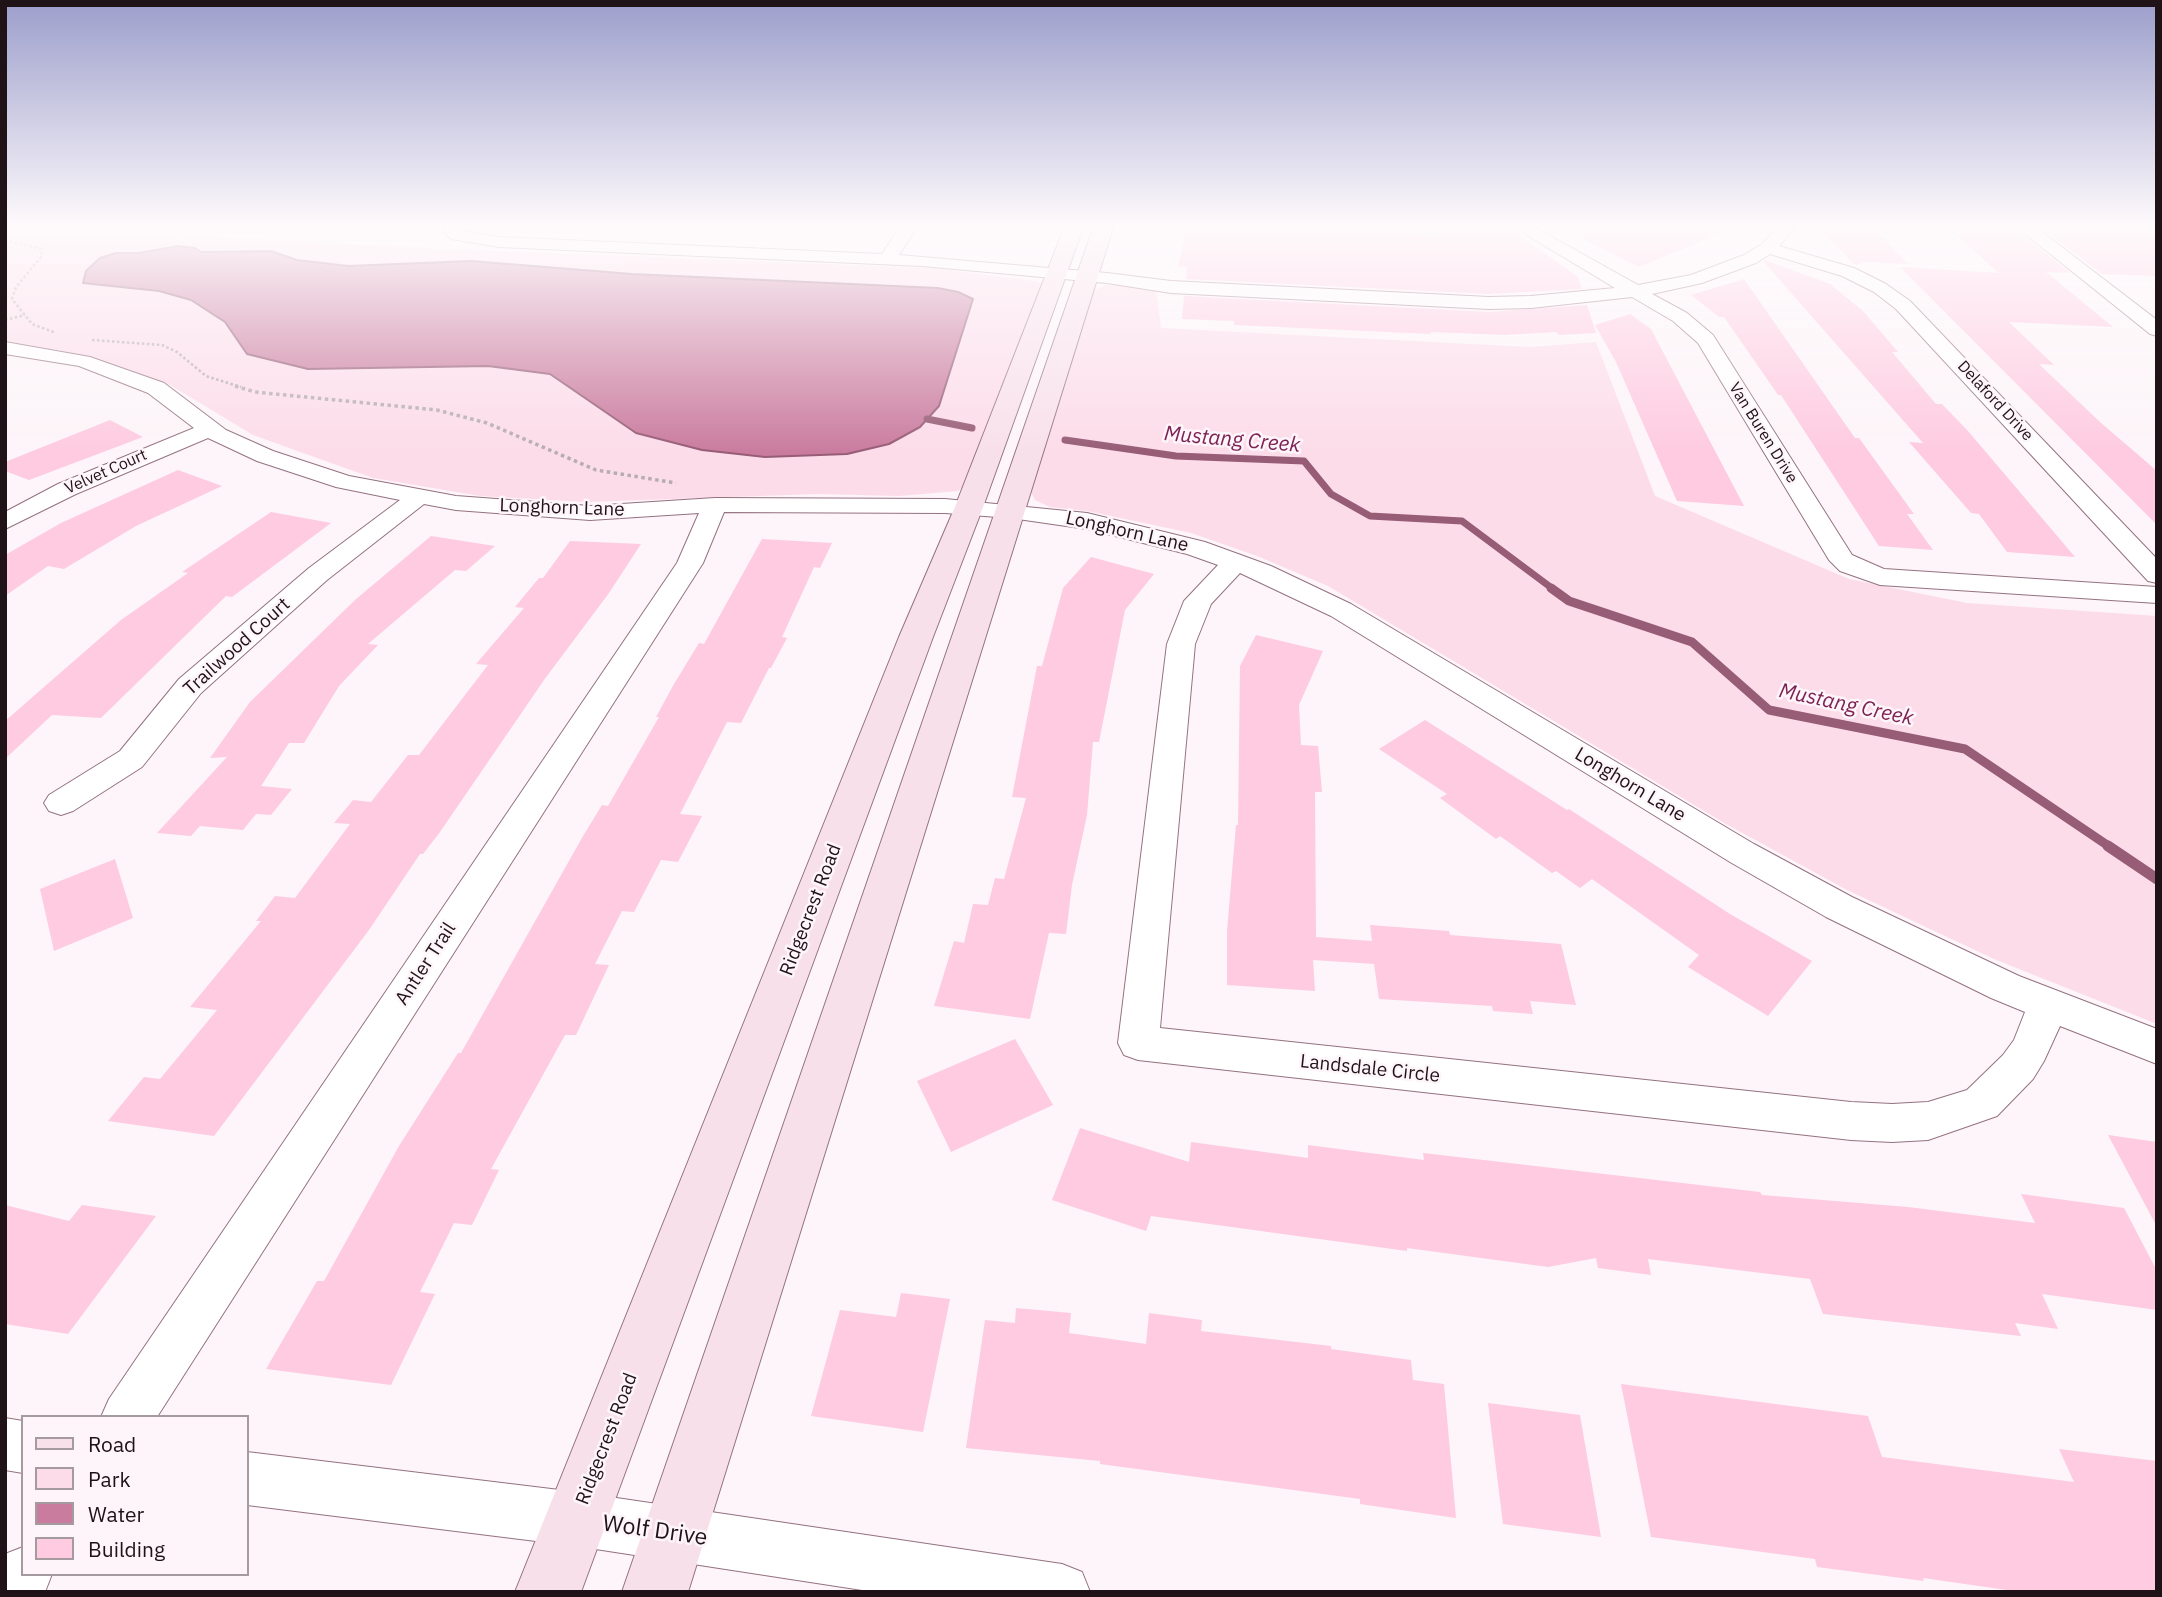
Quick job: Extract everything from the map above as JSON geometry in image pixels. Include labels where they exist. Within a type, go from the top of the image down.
[{"type":"main road","name":"Ridgecrest Road","points":[[655,1592],[980,597],[990,509],[1048,303]]},
{"type":"main road","name":"Ridgecrest Road","points":[[548,1592],[916,638],[990,509],[1076,303]]},
{"type":"street","points":[[1480,303],[1497,303]]},
{"type":"street","name":"Van Buren Drive","points":[[1657,303],[1680,317],[1706,339],[1842,560],[1859,570],[1880,577],[2157,595]]},
{"type":"street","name":"Delaford Drive","points":[[1900,303],[2157,575]]},
{"type":"street","points":[[2125,303],[2153,324]]},
{"type":"street","name":"Longhorn Lane","points":[[5,348],[83,361],[156,388],[211,429],[265,456],[344,482],[456,503],[590,513],[701,495],[990,509],[1124,528],[1236,562],[1286,582],[1341,610],[1789,880],[1899,938],[2048,1006],[2157,1047]]},
{"type":"street","name":"Velvet Court","points":[[5,522],[67,489],[211,429]]},
{"type":"street","name":"Antler Trail","points":[[128,1415],[691,563],[701,495]]},
{"type":"street","name":"Trailwood Court","points":[[61,803],[131,760],[190,686],[318,574],[420,496]]},
{"type":"street","name":"Landsdale Circle","points":[[1236,562],[1198,601],[1181,644],[1138,1043],[1850,1121],[1892,1123],[1928,1121],[1957,1114],[1982,1103],[2018,1067],[2030,1049],[2048,1006]]},
{"type":"street","name":"Wolf Drive","points":[[248,1478],[576,1519],[1050,1591]]},
{"type":"street","points":[[13,1592],[23,1576]]},
{"type":"path","points":[[15,303],[32,324],[62,335]]},
{"type":"path","points":[[5,320],[25,315]]},
{"type":"path","points":[[88,339],[162,345],[177,352],[206,376],[255,391],[437,410],[488,423],[596,470],[701,495]]},
{"type":"green space","points":[[5,303],[1036,303],[967,484],[958,491],[899,496],[817,494],[586,502],[480,496],[373,478],[253,435],[170,385],[114,365],[57,350],[5,343]]},
{"type":"green space","points":[[1089,303],[1158,303],[1161,328],[1530,347],[1596,342],[1655,496],[1849,579],[1967,603],[2157,616],[2157,1024],[1994,959],[1847,890],[1726,824],[1328,586],[1257,556],[1191,533],[1087,511],[1050,507],[1035,500],[1030,490]]},
{"type":"water","points":[[195,303],[972,303],[939,406],[920,427],[889,444],[847,454],[765,457],[702,450],[636,433],[550,374],[488,366],[308,369],[247,354],[225,322]]},
{"type":"building","points":[[1183,303],[1308,303],[1489,312],[1587,305],[1596,333],[1431,334],[1234,325],[1234,321],[1182,319]]},
{"type":"building","points":[[1701,303],[1760,303],[1855,438],[1859,438],[1914,514],[1907,514],[1933,550],[1879,546],[1781,395],[1778,395],[1724,317],[1719,317]]},
{"type":"building","points":[[1800,303],[1853,303],[1863,311],[1898,352],[1892,352],[1936,404],[1942,404],[1968,431],[2075,557],[2007,552],[1979,514],[1971,513],[1909,442],[1923,443]]},
{"type":"building","points":[[1935,303],[2083,303],[2113,327],[2009,322],[2054,365],[2039,364],[2157,471],[2157,525]]},
{"type":"building","points":[[1630,314],[1651,329],[1744,506],[1677,501],[1616,362],[1595,325]]},
{"type":"building","points":[[110,420],[143,437],[29,480],[5,471],[5,462]]},
{"type":"building","points":[[178,470],[222,486],[136,526],[64,569],[48,566],[5,596],[5,555],[61,523]]},
{"type":"building","points":[[271,512],[331,523],[232,597],[226,596],[101,718],[52,715],[5,759],[5,721],[121,620],[188,573],[182,572]]},
{"type":"building","points":[[431,536],[495,546],[466,571],[455,570],[368,644],[378,645],[339,686],[304,743],[289,743],[261,786],[292,789],[271,815],[256,814],[243,830],[200,826],[191,836],[157,833],[227,757],[210,758],[250,702],[355,600]]},
{"type":"building","points":[[762,539],[832,543],[820,568],[814,567],[782,637],[787,638],[741,723],[727,722],[680,814],[702,816],[678,862],[661,860],[634,912],[622,911],[595,964],[609,965],[576,1035],[565,1035],[491,1169],[499,1170],[472,1225],[454,1223],[420,1292],[435,1294],[391,1385],[266,1369],[317,1281],[324,1281],[399,1146],[458,1053],[461,1053],[583,836],[602,805],[608,806],[659,717],[656,717],[674,684],[699,643],[704,644]]},
{"type":"building","points":[[570,541],[641,544],[440,832],[423,854],[420,854],[369,930],[214,1136],[108,1121],[144,1077],[160,1079],[217,1010],[190,1007],[261,921],[256,921],[275,896],[295,898],[350,824],[334,823],[353,800],[371,802],[408,755],[419,755],[488,665],[476,664],[524,608],[515,607],[539,578],[543,578]]},
{"type":"building","points":[[1091,557],[1154,574],[1125,610],[1099,742],[1093,742],[1087,815],[1072,885],[1066,934],[1049,933],[1030,1019],[934,1006],[954,941],[964,943],[973,904],[988,905],[995,878],[1004,879],[1026,798],[1012,797],[1037,666],[1042,666],[1063,588]]},
{"type":"building","points":[[1256,635],[1323,651],[1299,705],[1301,745],[1318,746],[1322,792],[1315,792],[1316,937],[1372,941],[1370,925],[1561,944],[1576,1005],[1530,1001],[1533,1014],[1493,1011],[1492,1006],[1379,999],[1374,964],[1313,960],[1315,991],[1227,985],[1227,931],[1238,825],[1240,666]]},
{"type":"building","points":[[1425,720],[1569,809],[1730,914],[1812,961],[1768,1016],[1688,967],[1699,955],[1592,879],[1580,888],[1556,871],[1552,873],[1500,836],[1496,839],[1440,798],[1447,794],[1379,749]]},
{"type":"building","points":[[115,859],[133,918],[54,951],[40,889]]},
{"type":"building","points":[[1015,1039],[1053,1105],[951,1152],[917,1081]]},
{"type":"building","points":[[1080,1128],[1189,1162],[1191,1142],[1308,1158],[1308,1145],[1424,1160],[1423,1153],[1760,1192],[1762,1195],[1908,1207],[2035,1223],[2021,1194],[2124,1208],[2157,1271],[2157,1310],[2042,1294],[2058,1329],[2015,1323],[2021,1336],[1823,1314],[1810,1279],[1648,1259],[1651,1275],[1598,1268],[1596,1258],[1548,1267],[1151,1216],[1146,1231],[1052,1200]]},
{"type":"building","points":[[2108,1135],[2157,1142],[2157,1227]]},
{"type":"building","points":[[5,1205],[69,1221],[82,1205],[156,1216],[68,1334],[5,1324]]},
{"type":"building","points":[[901,1293],[950,1299],[923,1432],[811,1416],[840,1310],[896,1317]]},
{"type":"building","points":[[1016,1308],[1071,1313],[1069,1333],[1146,1344],[1149,1313],[1202,1320],[1201,1331],[1331,1346],[1331,1349],[1411,1360],[1413,1380],[1444,1384],[1456,1518],[1360,1504],[1360,1499],[1100,1464],[1100,1461],[966,1448],[985,1320],[1015,1323]]},
{"type":"building","points":[[1621,1384],[1868,1416],[1882,1457],[2074,1482],[2059,1449],[2157,1461],[2157,1592],[2021,1592],[1817,1567],[1815,1559],[1651,1537]]},
{"type":"building","points":[[1488,1403],[1580,1415],[1601,1537],[1503,1524]]},
{"type":"waterway","name":"Mustang Creek","points":[[927,419],[972,428]]},
{"type":"waterway","name":"Mustang Creek","points":[[1065,440],[1176,456],[1304,461],[1331,494],[1370,516],[1462,521],[1553,589]]},
{"type":"waterway","name":"Mustang Creek","points":[[1551,588],[1569,601],[1692,642],[1769,710],[1965,749],[2110,847]]},
{"type":"waterway","name":"Mustang Creek","points":[[2108,846],[2157,879]]}]
